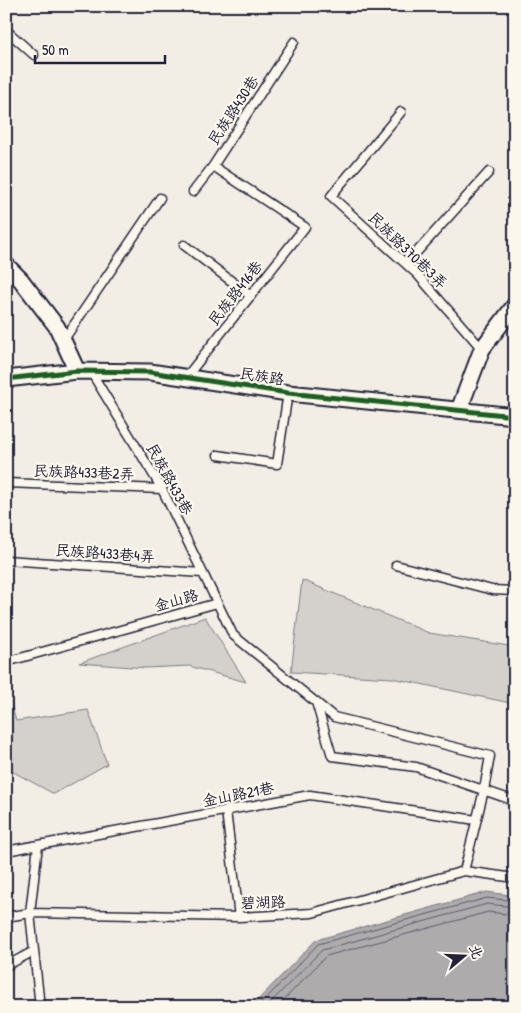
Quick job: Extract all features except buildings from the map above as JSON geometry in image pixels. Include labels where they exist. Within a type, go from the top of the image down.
[{"type":"street","points":[[6,265],[57,327],[63,341],[84,371]]},
{"type":"street","points":[[459,410],[482,349],[515,305]]},
{"type":"street","name":"民族路","points":[[6,379],[84,371],[150,372],[187,376],[288,393],[515,416]]},
{"type":"lane","points":[[6,30],[34,55]]},
{"type":"lane","name":"民族路430巷","points":[[193,192],[213,166],[294,42]]},
{"type":"lane","name":"民族路370巷3弄","points":[[401,112],[331,196],[416,274],[482,349]]},
{"type":"lane","name":"民族路416巷","points":[[187,376],[305,227],[213,166]]},
{"type":"lane","points":[[406,264],[489,172]]},
{"type":"lane","points":[[63,341],[160,198]]},
{"type":"lane","points":[[184,245],[250,296]]},
{"type":"lane","name":"民族路433巷","points":[[84,371],[162,489],[217,604]]},
{"type":"lane","points":[[218,455],[277,464],[288,393]]},
{"type":"lane","name":"民族路433巷2弄","points":[[6,483],[162,489]]},
{"type":"lane","name":"民族路433巷4弄","points":[[6,560],[202,573]]},
{"type":"lane","points":[[396,565],[492,590],[515,591]]},
{"type":"lane","name":"金山路","points":[[6,662],[217,604],[233,635],[334,717],[490,756],[484,790]]},
{"type":"lane","points":[[316,702],[332,756],[416,767],[515,801]]},
{"type":"lane","points":[[464,870],[484,790]]},
{"type":"lane","name":"金山路21巷","points":[[6,851],[310,795],[476,820]]},
{"type":"lane","points":[[226,811],[239,917]]},
{"type":"lane","points":[[38,845],[30,913],[40,1007]]},
{"type":"lane","name":"碧湖路","points":[[6,917],[30,913],[239,917],[312,913],[464,870],[515,878]]},
{"type":"lane","points":[[6,966],[34,951]]},
{"type":"shaded area","points":[[302,580],[429,633],[515,647],[515,704],[392,678],[291,672]]},
{"type":"shaded area","points":[[205,617],[246,682],[189,666],[146,668],[79,663]]},
{"type":"shaded area","points":[[6,686],[16,721],[88,710],[107,764],[54,794],[6,768]]},
{"type":"water","points":[[487,892],[515,896],[515,1007],[251,1007],[316,940]]},
{"type":"cycle path","points":[[6,379],[77,371],[150,372],[288,393],[515,416]]}]
